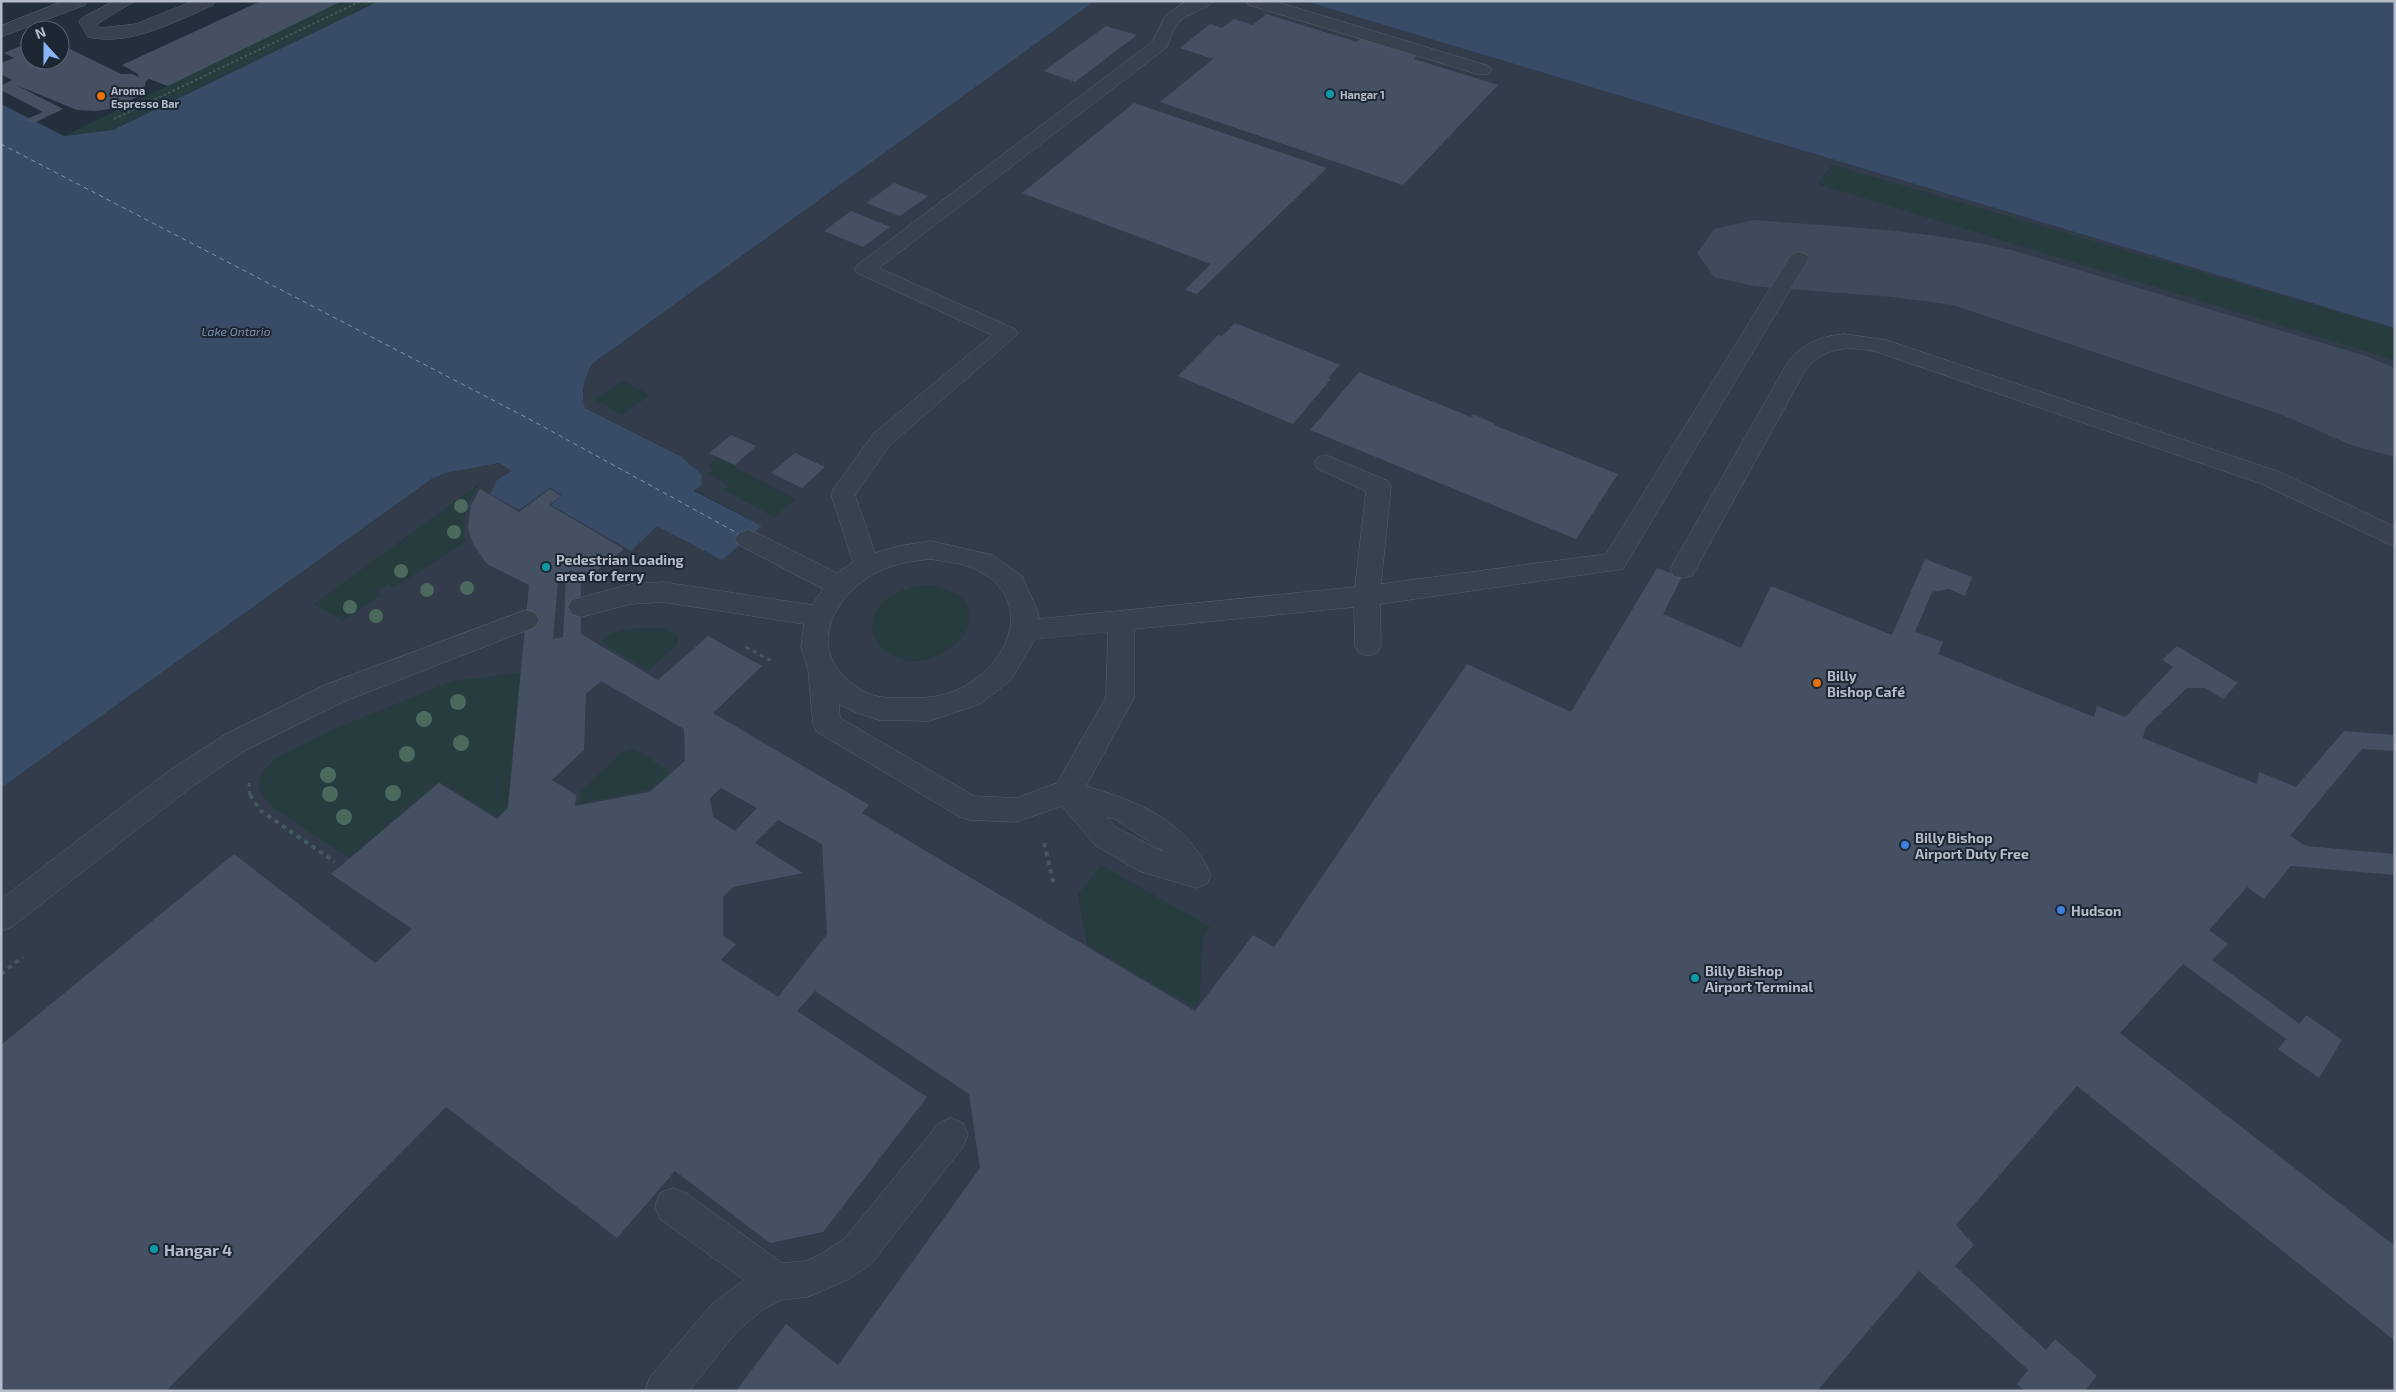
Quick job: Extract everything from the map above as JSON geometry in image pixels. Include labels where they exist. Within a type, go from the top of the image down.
[{"type":"lane","points":[[1,21],[51,1]]},
{"type":"lane","points":[[1,32],[79,1]]},
{"type":"lane","points":[[56,20],[103,1]]},
{"type":"lane","points":[[127,1],[88,22],[94,33],[120,33],[147,27],[207,1]]},
{"type":"lane","points":[[867,566],[843,494],[882,439],[1007,334],[864,270],[1160,44],[1171,20],[1192,5],[1206,1]]},
{"type":"lane","points":[[1255,1],[1483,70]]},
{"type":"lane","points":[[1,38],[20,33]]},
{"type":"lane","points":[[1025,630],[1367,596],[1614,562],[1799,258]]},
{"type":"lane","points":[[1683,569],[1797,365],[1815,348],[1841,341],[1859,341],[1878,345],[2249,470],[2323,502],[2395,538]]},
{"type":"lane","points":[[1326,463],[1379,487],[1367,596],[1368,646]]},
{"type":"lane","points":[[748,539],[840,586]]},
{"type":"lane","points":[[821,670],[836,688],[850,698],[877,708],[902,712],[930,710],[956,703],[977,692],[998,678],[1011,664],[1021,647],[1025,630],[1026,612],[1020,595],[1008,578],[993,566],[974,556],[946,551],[910,552],[867,566],[840,586],[826,602],[818,616],[814,634],[815,655],[821,670],[827,724],[970,808],[1016,810],[1067,792],[1120,698],[1121,621]]},
{"type":"lane","points":[[581,607],[631,594],[662,592],[818,616]]},
{"type":"lane","points":[[1,917],[180,779],[236,742],[335,693],[526,620]]},
{"type":"lane","points":[[664,1391],[725,1316],[751,1296],[777,1282],[807,1279],[836,1266],[858,1251],[952,1135]]},
{"type":"lane","points":[[673,1206],[777,1282]]},
{"type":"path","points":[[114,119],[361,1]]},
{"type":"path","points":[[249,781],[250,797],[261,812],[335,862]]},
{"type":"shaded area","points":[[1095,1],[1304,1],[2395,328],[2395,1391],[1,1391],[1,788],[433,478],[446,473],[499,463],[563,495],[551,505],[657,526],[748,539],[762,526],[694,490],[680,456],[585,408],[582,400],[586,374],[592,364]]},
{"type":"green space","points":[[342,1],[379,1],[113,130],[64,136]]},
{"type":"green space","points":[[1832,165],[2395,329],[2395,360],[1818,184]]},
{"type":"green space","points":[[622,380],[650,395],[622,415],[596,400]]},
{"type":"green space","points":[[718,458],[796,499],[774,517],[724,490],[728,486],[709,473],[713,470],[708,466]]},
{"type":"green space","points":[[480,483],[468,504],[464,518],[466,542],[393,588],[389,583],[377,590],[382,595],[342,621],[314,604]]},
{"type":"green space","points":[[925,585],[944,589],[961,598],[967,604],[970,612],[970,621],[961,639],[940,654],[919,661],[899,659],[884,650],[875,637],[872,622],[879,607],[896,594]]},
{"type":"green space","points":[[667,628],[678,636],[677,645],[648,671],[601,642],[607,636],[623,630]]},
{"type":"green space","points":[[520,673],[507,808],[497,817],[439,781],[349,858],[271,806],[259,791],[259,782],[263,771],[277,758],[327,732],[453,681]]},
{"type":"green space","points":[[634,748],[670,772],[650,790],[581,803],[580,793],[623,751]]},
{"type":"green space","points":[[1101,865],[1210,927],[1203,937],[1199,1002],[1195,1008],[1087,945],[1078,894]]},
{"type":"water","name":"Lake Ontario","points":[[379,1],[1095,1],[592,364],[584,385],[585,408],[680,456],[702,475],[701,485],[694,491],[762,526],[722,560],[657,526],[631,551],[551,505],[562,495],[550,488],[519,510],[490,494],[497,480],[512,471],[499,463],[446,473],[433,478],[1,788],[1,104],[64,136],[113,130]]},
{"type":"water","points":[[1304,1],[2395,1],[2395,328]]},
{"type":"building","points":[[261,1],[342,1],[168,86],[149,79],[146,81],[143,92],[137,97],[109,109],[97,111],[77,110],[16,85],[63,109],[34,123],[24,120],[43,112],[1,90],[1,86],[12,80],[1,74],[1,63],[14,58],[4,53],[20,46],[20,70],[70,70],[70,49],[121,74],[132,74],[139,77],[138,74],[122,65]]},
{"type":"building","name":"Hangar 1","points":[[1266,14],[1357,42],[1363,36],[1420,53],[1414,59],[1498,85],[1403,185],[1160,102],[1213,59],[1180,48],[1210,24],[1222,28],[1234,19],[1253,25]]},
{"type":"building","points":[[1106,26],[1137,35],[1075,82],[1044,71]]},
{"type":"building","points":[[1134,103],[1327,168],[1197,294],[1185,290],[1211,264],[1022,193]]},
{"type":"building","points":[[894,183],[928,196],[900,216],[866,203]]},
{"type":"building","points":[[851,211],[890,227],[863,247],[824,231]]},
{"type":"building","points":[[1235,323],[1340,365],[1328,378],[1331,379],[1293,424],[1178,376],[1218,335],[1222,336]]},
{"type":"building","points":[[1359,372],[1471,417],[1473,414],[1494,425],[1618,474],[1576,539],[1310,430]]},
{"type":"building","points":[[731,435],[756,446],[735,465],[709,453]]},
{"type":"building","points":[[795,453],[825,467],[802,488],[771,473]]},
{"type":"building","name":"Billy Bishop Airport Terminal","points":[[480,489],[519,512],[550,489],[561,496],[549,505],[624,549],[581,583],[581,634],[658,680],[708,636],[762,666],[713,713],[869,805],[862,813],[1195,1011],[1253,935],[1274,947],[1467,664],[1571,712],[1657,568],[1682,577],[1663,614],[1741,648],[1771,586],[1892,635],[1925,559],[1972,577],[1965,596],[1949,589],[1932,592],[1915,632],[1943,642],[1938,654],[2094,717],[2097,706],[2125,717],[2173,667],[2162,660],[2177,646],[2238,683],[2223,699],[2205,688],[2187,688],[2145,728],[2143,738],[2257,784],[2259,772],[2296,787],[2344,731],[2395,735],[2395,751],[2362,749],[2290,836],[2306,846],[2395,854],[2395,875],[2291,866],[2264,899],[2247,887],[2209,930],[2228,944],[2212,960],[2300,1024],[2306,1015],[2342,1040],[2319,1078],[2278,1049],[2286,1039],[2183,964],[2120,1033],[2395,1246],[2395,1341],[2077,1086],[1956,1225],[1974,1245],[1955,1266],[2046,1350],[2055,1339],[2097,1376],[2085,1391],[2025,1391],[2017,1384],[2028,1370],[1919,1271],[1817,1391],[736,1391],[786,1324],[838,1365],[980,1168],[969,1094],[815,991],[797,1011],[927,1097],[823,1232],[770,1243],[675,1171],[617,1238],[446,1107],[166,1391],[1,1391],[1,1045],[234,854],[375,963],[412,929],[331,874],[439,783],[497,819],[508,808],[529,585],[487,564],[473,544],[468,528],[471,505]],"holes":[[[571,570],[575,573],[566,580],[563,637],[553,639],[558,581]],[[601,681],[684,729],[685,761],[650,792],[575,806],[576,795],[552,780],[584,750],[586,694]],[[721,788],[757,808],[735,831],[713,817],[710,798]],[[778,820],[822,844],[827,934],[778,997],[721,960],[736,944],[723,936],[723,897],[733,887],[803,873],[755,843]]]},
{"type":"ferry route","points":[[1,144],[533,421],[739,534]]},
{"type":"taxiway","points":[[1753,253],[1892,263],[1975,275],[2323,385],[2395,415]]},
{"type":"place","name":"Hangar 1","points":[[1330,94]]},
{"type":"place","name":"Aroma Espresso Bar","points":[[101,96]]},
{"type":"place","name":"Pedestrian Loading area for ferry","points":[[546,567]]},
{"type":"place","name":"Billy Bishop Café","points":[[1817,683]]},
{"type":"place","name":"Billy Bishop Airport Duty Free","points":[[1905,845]]},
{"type":"place","name":"Hudson","points":[[2061,910]]},
{"type":"place","name":"Billy Bishop Airport Terminal","points":[[1695,978]]},
{"type":"place","name":"Hangar 4","points":[[154,1249]]}]
